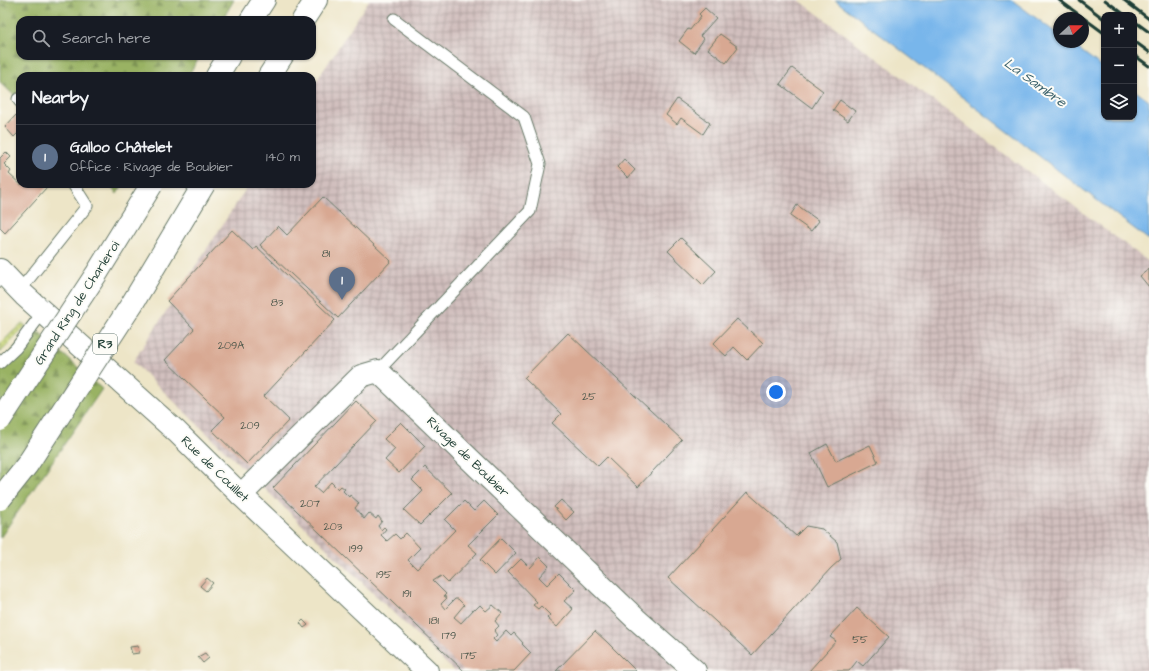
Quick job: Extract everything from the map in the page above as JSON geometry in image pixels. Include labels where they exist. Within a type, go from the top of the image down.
[{"type":"main road","points":[[254,16],[264,0]]},
{"type":"main road","points":[[306,16],[316,0]]},
{"type":"main road","points":[[220,72],[227,60]]},
{"type":"main road","points":[[272,72],[280,60]]},
{"type":"main road","name":"Grand Ring de Charleroi","points":[[0,420],[97,273],[150,188]]},
{"type":"main road","name":"R3","points":[[0,499],[27,465],[132,304],[202,188]]},
{"type":"main road","name":"Rue de Couillet","points":[[0,270],[43,312],[177,432],[241,495],[427,671]]},
{"type":"main road","points":[[241,495],[361,376],[378,371]]},
{"type":"main road","name":"Rivage de Boubier","points":[[378,371],[636,619],[695,671]]},
{"type":"lane","points":[[378,371],[530,211],[540,164],[524,117],[394,19]]},
{"type":"lane","points":[[20,290],[87,206],[76,188]]},
{"type":"lane","points":[[0,364],[16,348],[43,312]]},
{"type":"shaded area","points":[[369,0],[799,0],[1149,262],[1149,671],[454,671],[133,362],[246,188],[316,188],[316,82]]},
{"type":"green space","points":[[0,0],[234,0],[224,16],[16,16],[16,60],[198,60],[190,72],[16,72],[16,97],[0,82]]},
{"type":"green space","points":[[113,188],[121,188],[117,194]]},
{"type":"green space","points":[[22,323],[26,326],[0,353],[0,344]]},
{"type":"green space","points":[[33,327],[102,389],[0,538],[0,364]]},
{"type":"water","name":"La Sambre","points":[[835,0],[1012,0],[1053,31],[1053,48],[1077,48],[1101,66],[1101,120],[1137,120],[1137,92],[1149,101],[1149,240]]},
{"type":"building","points":[[705,8],[716,18],[700,36],[704,39],[694,53],[679,41],[688,29],[690,30],[701,16],[699,14]]},
{"type":"building","points":[[720,34],[738,47],[726,63],[708,49]]},
{"type":"building","points":[[792,68],[823,91],[812,108],[780,84]]},
{"type":"building","points":[[677,99],[710,123],[703,134],[681,118],[677,124],[666,115]]},
{"type":"building","points":[[840,100],[855,111],[848,121],[833,110]]},
{"type":"building","points":[[16,115],[16,135],[14,137],[5,127]]},
{"type":"building","points":[[6,152],[11,157],[4,164],[11,171],[9,174],[16,180],[16,188],[46,188],[5,233],[0,228],[0,158]]},
{"type":"building","points":[[624,159],[635,170],[628,178],[617,167]]},
{"type":"building","points":[[323,197],[391,261],[338,318],[260,245],[278,226],[287,235]]},
{"type":"building","points":[[797,205],[819,221],[811,231],[790,216]]},
{"type":"building","points":[[232,230],[253,250],[256,246],[335,320],[264,396],[289,420],[247,464],[212,430],[225,417],[165,360],[194,329],[167,301]]},
{"type":"building","points":[[681,238],[716,271],[703,285],[668,251]]},
{"type":"building","points":[[1149,269],[1149,287],[1140,276]]},
{"type":"building","points":[[737,319],[763,343],[747,360],[734,347],[726,356],[713,344]]},
{"type":"building","points":[[568,333],[682,440],[638,487],[607,457],[598,466],[552,423],[561,414],[524,378]]},
{"type":"building","points":[[356,401],[377,421],[314,487],[321,493],[331,482],[338,489],[341,486],[345,489],[343,491],[349,497],[350,495],[359,503],[355,508],[364,519],[369,513],[376,519],[378,516],[382,521],[378,526],[381,530],[384,527],[386,529],[381,535],[387,541],[395,534],[400,539],[406,533],[420,548],[408,560],[417,569],[455,530],[445,520],[464,501],[474,511],[484,501],[498,515],[468,545],[477,553],[448,583],[441,576],[433,581],[446,594],[444,596],[447,598],[441,604],[445,609],[455,599],[458,599],[464,605],[454,617],[461,623],[474,609],[475,610],[480,605],[486,611],[493,605],[502,613],[495,621],[499,626],[494,631],[497,635],[493,639],[496,642],[506,631],[511,636],[514,633],[531,653],[514,671],[464,671],[273,488]]},
{"type":"building","points":[[401,422],[425,446],[399,473],[385,460],[395,449],[384,439]]},
{"type":"building","points":[[827,444],[836,461],[870,445],[878,462],[827,487],[811,453]]},
{"type":"building","points":[[425,467],[452,493],[420,525],[404,510],[423,491],[412,480]]},
{"type":"building","points":[[747,492],[796,536],[806,526],[822,529],[837,542],[841,559],[831,568],[752,655],[668,578]]},
{"type":"building","points":[[561,500],[574,512],[566,520],[554,507]]},
{"type":"building","points":[[501,538],[516,553],[495,575],[480,560]]},
{"type":"building","points":[[540,557],[549,566],[539,577],[547,585],[559,573],[576,590],[564,601],[573,609],[557,627],[547,618],[550,615],[541,606],[538,609],[533,605],[537,602],[508,572],[521,559],[530,568]]},
{"type":"building","points":[[207,578],[213,583],[206,591],[200,586]]},
{"type":"building","points":[[857,608],[889,637],[863,666],[857,661],[849,671],[809,671],[836,641],[830,637]]},
{"type":"building","points":[[303,620],[308,625],[304,628],[300,623]]},
{"type":"building","points":[[595,631],[607,642],[636,671],[556,671]]},
{"type":"building","points":[[138,646],[139,653],[132,654],[130,647]]},
{"type":"building","points":[[205,653],[209,658],[203,663],[198,657]]},
{"type":"railway","points":[[1059,0],[1101,31]]},
{"type":"railway","points":[[1079,0],[1101,17]]},
{"type":"railway","points":[[1105,0],[1121,12]]},
{"type":"railway","points":[[1124,0],[1149,19]]},
{"type":"railway","points":[[1137,23],[1149,32]]},
{"type":"railway","points":[[1137,43],[1149,52]]},
{"type":"railway","points":[[1137,57],[1149,66]]},
{"type":"place","name":"Galloo Châtelet","points":[[342,300]]}]
